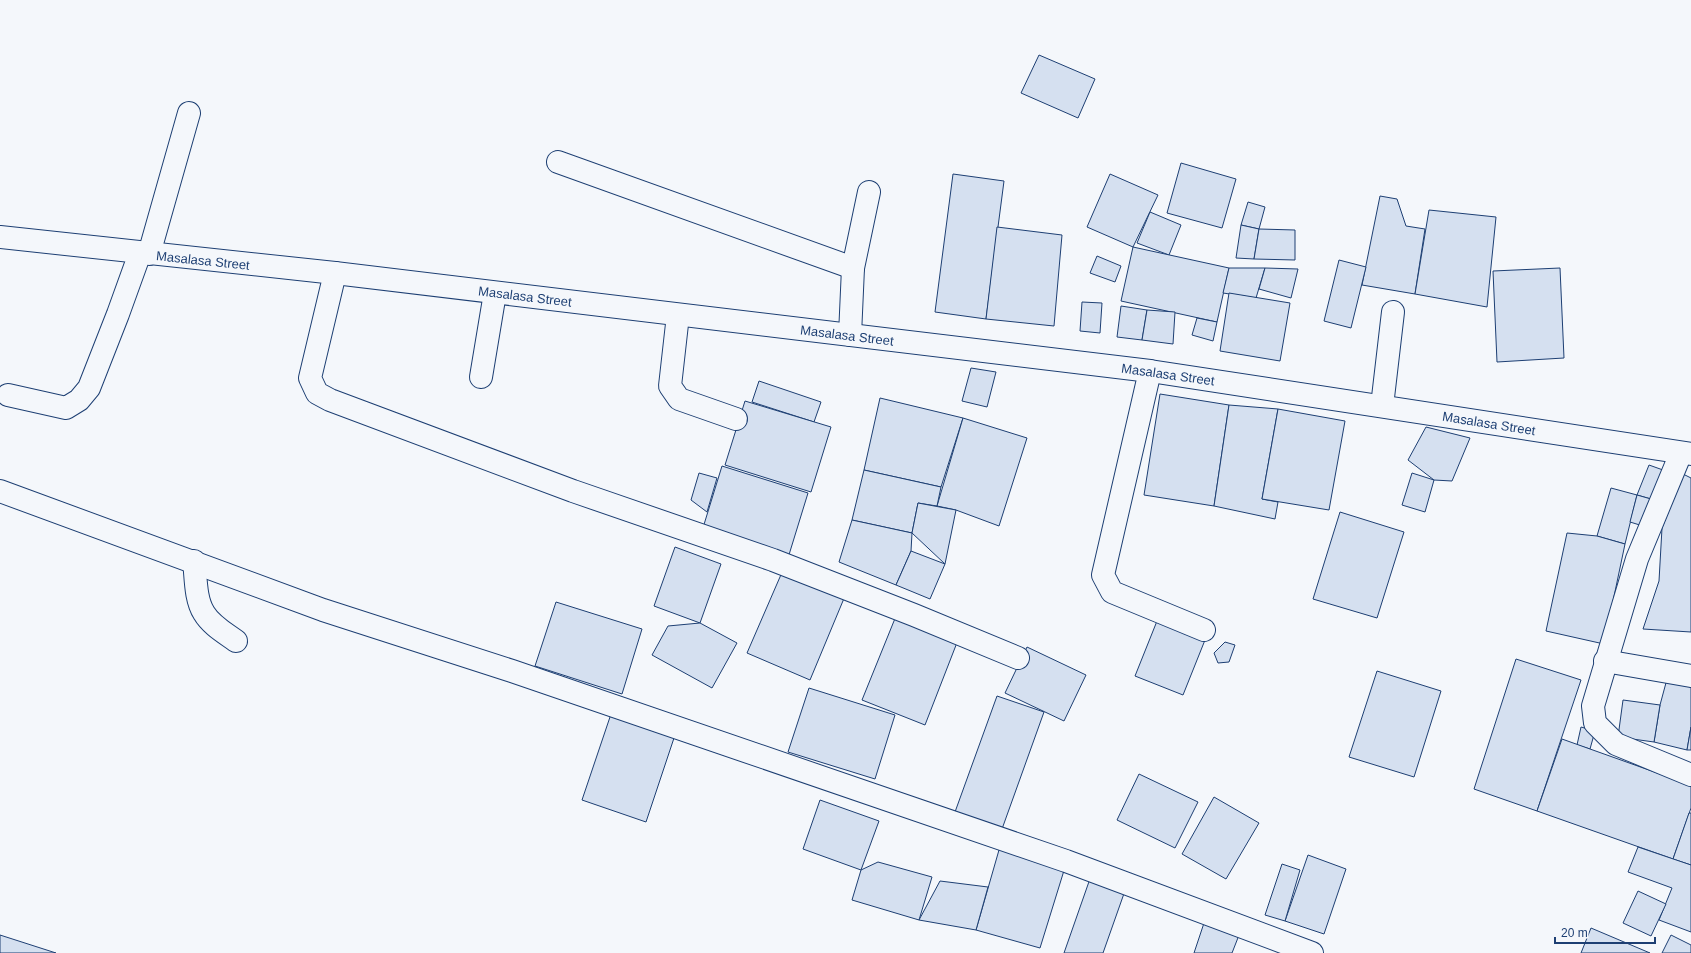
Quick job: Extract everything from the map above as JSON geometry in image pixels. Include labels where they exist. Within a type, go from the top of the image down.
[{"type":"street","points":[[8,395],[66,408],[79,400],[89,388],[144,253],[188,113]]},
{"type":"street","points":[[558,162],[853,268]]},
{"type":"street","points":[[850,335],[853,268],[869,192]]},
{"type":"street","name":"Masalasa Street","points":[[0,237],[335,274],[1150,371],[1686,453]]},
{"type":"street","points":[[335,274],[310,378],[317,393],[573,491],[773,560],[914,615],[1018,658]]},
{"type":"street","points":[[481,377],[495,293]]},
{"type":"street","points":[[1382,406],[1393,312]]},
{"type":"street","points":[[678,315],[670,386],[679,399],[736,419]]},
{"type":"street","points":[[1150,371],[1103,575],[1112,592],[1204,630]]},
{"type":"street","points":[[1686,453],[1637,560],[1605,661],[1593,706],[1595,723],[1616,744],[1691,775]]},
{"type":"street","points":[[0,491],[194,561],[323,610],[512,672],[1066,861],[1312,953]]},
{"type":"street","points":[[194,561],[197,590],[203,612],[213,624],[236,641]]},
{"type":"street","points":[[1605,661],[1691,676]]},
{"type":"building","points":[[1039,55],[1095,79],[1078,118],[1021,93]]},
{"type":"building","points":[[1181,163],[1236,179],[1222,228],[1167,213]]},
{"type":"building","points":[[953,174],[1004,181],[986,319],[935,312]]},
{"type":"building","points":[[1110,174],[1158,195],[1133,247],[1087,227]]},
{"type":"building","points":[[1380,196],[1397,199],[1406,226],[1425,229],[1415,294],[1362,285]]},
{"type":"building","points":[[1248,202],[1265,207],[1259,229],[1241,225]]},
{"type":"building","points":[[1429,210],[1496,217],[1487,307],[1415,294]]},
{"type":"building","points":[[1150,212],[1181,225],[1169,255],[1137,243]]},
{"type":"building","points":[[1241,225],[1259,229],[1254,259],[1236,258]]},
{"type":"building","points":[[997,227],[1062,235],[1054,326],[986,319]]},
{"type":"building","points":[[1259,229],[1295,230],[1295,260],[1254,259]]},
{"type":"building","points":[[1133,247],[1229,268],[1217,322],[1121,301]]},
{"type":"building","points":[[1097,256],[1121,266],[1115,282],[1090,273]]},
{"type":"building","points":[[1339,260],[1366,267],[1351,328],[1324,321]]},
{"type":"building","points":[[1229,268],[1265,268],[1256,298],[1223,293]]},
{"type":"building","points":[[1265,268],[1298,269],[1291,298],[1259,289]]},
{"type":"building","points":[[1560,268],[1564,358],[1497,362],[1493,271]]},
{"type":"building","points":[[1229,293],[1290,303],[1280,361],[1220,351]]},
{"type":"building","points":[[1082,302],[1102,303],[1100,333],[1080,331]]},
{"type":"building","points":[[1121,306],[1147,310],[1142,340],[1117,337]]},
{"type":"building","points":[[1147,310],[1175,312],[1173,344],[1142,340]]},
{"type":"building","points":[[1197,318],[1217,322],[1213,341],[1192,335]]},
{"type":"building","points":[[971,368],[996,372],[987,407],[962,401]]},
{"type":"building","points":[[759,381],[821,402],[814,422],[752,402]]},
{"type":"building","points":[[1160,394],[1229,405],[1214,506],[1144,495]]},
{"type":"building","points":[[880,398],[963,418],[941,487],[864,470]]},
{"type":"building","points":[[745,401],[831,427],[811,492],[725,465]]},
{"type":"building","points":[[1229,405],[1278,409],[1262,499],[1278,502],[1275,519],[1214,506]]},
{"type":"building","points":[[1278,409],[1345,421],[1329,510],[1262,499]]},
{"type":"building","points":[[963,418],[1027,438],[999,526],[956,510],[937,506]]},
{"type":"building","points":[[1426,427],[1470,438],[1452,481],[1434,480],[1408,460]]},
{"type":"building","points":[[1649,465],[1663,470],[1651,499],[1637,495]]},
{"type":"building","points":[[722,466],[808,493],[788,558],[702,531]]},
{"type":"building","points":[[864,470],[941,487],[937,506],[918,503],[912,533],[852,520]]},
{"type":"building","points":[[699,473],[717,478],[707,512],[691,500]]},
{"type":"building","points":[[1412,473],[1434,480],[1425,512],[1402,505]]},
{"type":"building","points":[[1683,474],[1691,478],[1691,632],[1643,629],[1659,581],[1662,528]]},
{"type":"building","points":[[1611,488],[1637,495],[1625,544],[1597,536]]},
{"type":"building","points":[[1637,495],[1651,499],[1643,526],[1630,522]]},
{"type":"building","points":[[918,503],[956,510],[945,564],[912,533]]},
{"type":"building","points":[[1340,512],[1404,532],[1377,618],[1313,599]]},
{"type":"building","points":[[852,520],[912,533],[911,551],[896,585],[839,562]]},
{"type":"building","points":[[1567,533],[1597,536],[1625,544],[1604,644],[1546,631]]},
{"type":"building","points":[[675,547],[721,564],[700,623],[654,606]]},
{"type":"building","points":[[911,551],[945,564],[930,599],[896,585]]},
{"type":"building","points":[[783,570],[845,596],[810,680],[747,653]]},
{"type":"building","points":[[556,602],[642,629],[622,694],[535,666]]},
{"type":"building","points":[[896,616],[958,640],[925,725],[862,700]]},
{"type":"building","points":[[1159,616],[1207,635],[1183,695],[1135,676]]},
{"type":"building","points":[[700,623],[737,643],[712,688],[652,655],[668,626]]},
{"type":"building","points":[[1225,642],[1235,645],[1229,662],[1218,663],[1214,653]]},
{"type":"building","points":[[1027,647],[1086,675],[1064,721],[1005,693]]},
{"type":"building","points":[[1516,659],[1581,680],[1537,811],[1474,789]]},
{"type":"building","points":[[1377,671],[1441,691],[1414,777],[1349,757]]},
{"type":"building","points":[[1667,679],[1691,683],[1691,727],[1687,750],[1654,742],[1660,705]]},
{"type":"building","points":[[809,688],[895,715],[875,779],[788,752]]},
{"type":"building","points":[[997,696],[1044,712],[1002,829],[955,812]]},
{"type":"building","points":[[1623,700],[1660,705],[1654,742],[1618,737]]},
{"type":"building","points":[[611,714],[675,735],[646,822],[582,800]]},
{"type":"building","points":[[1581,727],[1595,731],[1590,749],[1577,745]]},
{"type":"building","points":[[1691,727],[1691,750],[1687,750]]},
{"type":"building","points":[[1562,739],[1691,785],[1691,808],[1673,859],[1537,811]]},
{"type":"building","points":[[1139,774],[1198,802],[1175,848],[1117,820]]},
{"type":"building","points":[[1214,797],[1259,823],[1226,879],[1182,854]]},
{"type":"building","points":[[820,800],[879,821],[861,870],[803,849]]},
{"type":"building","points":[[1689,813],[1691,813],[1691,865],[1673,859]]},
{"type":"building","points":[[1001,843],[1066,864],[1040,948],[976,930]]},
{"type":"building","points":[[1638,847],[1691,865],[1691,932],[1659,920],[1672,888],[1628,872]]},
{"type":"building","points":[[1308,855],[1346,869],[1324,934],[1285,921]]},
{"type":"building","points":[[878,862],[932,877],[919,920],[852,900],[861,870]]},
{"type":"building","points":[[1282,864],[1300,870],[1285,921],[1265,915]]},
{"type":"building","points":[[1092,873],[1127,885],[1103,953],[1064,953]]},
{"type":"building","points":[[940,881],[988,887],[976,930],[919,920]]},
{"type":"building","points":[[1638,891],[1666,904],[1651,936],[1623,923]]},
{"type":"building","points":[[1206,917],[1241,930],[1232,953],[1194,953]]},
{"type":"building","points":[[1591,928],[1650,953],[1581,953]]},
{"type":"building","points":[[0,935],[56,953],[0,953]]},
{"type":"building","points":[[1671,935],[1691,945],[1691,953],[1662,953]]}]
